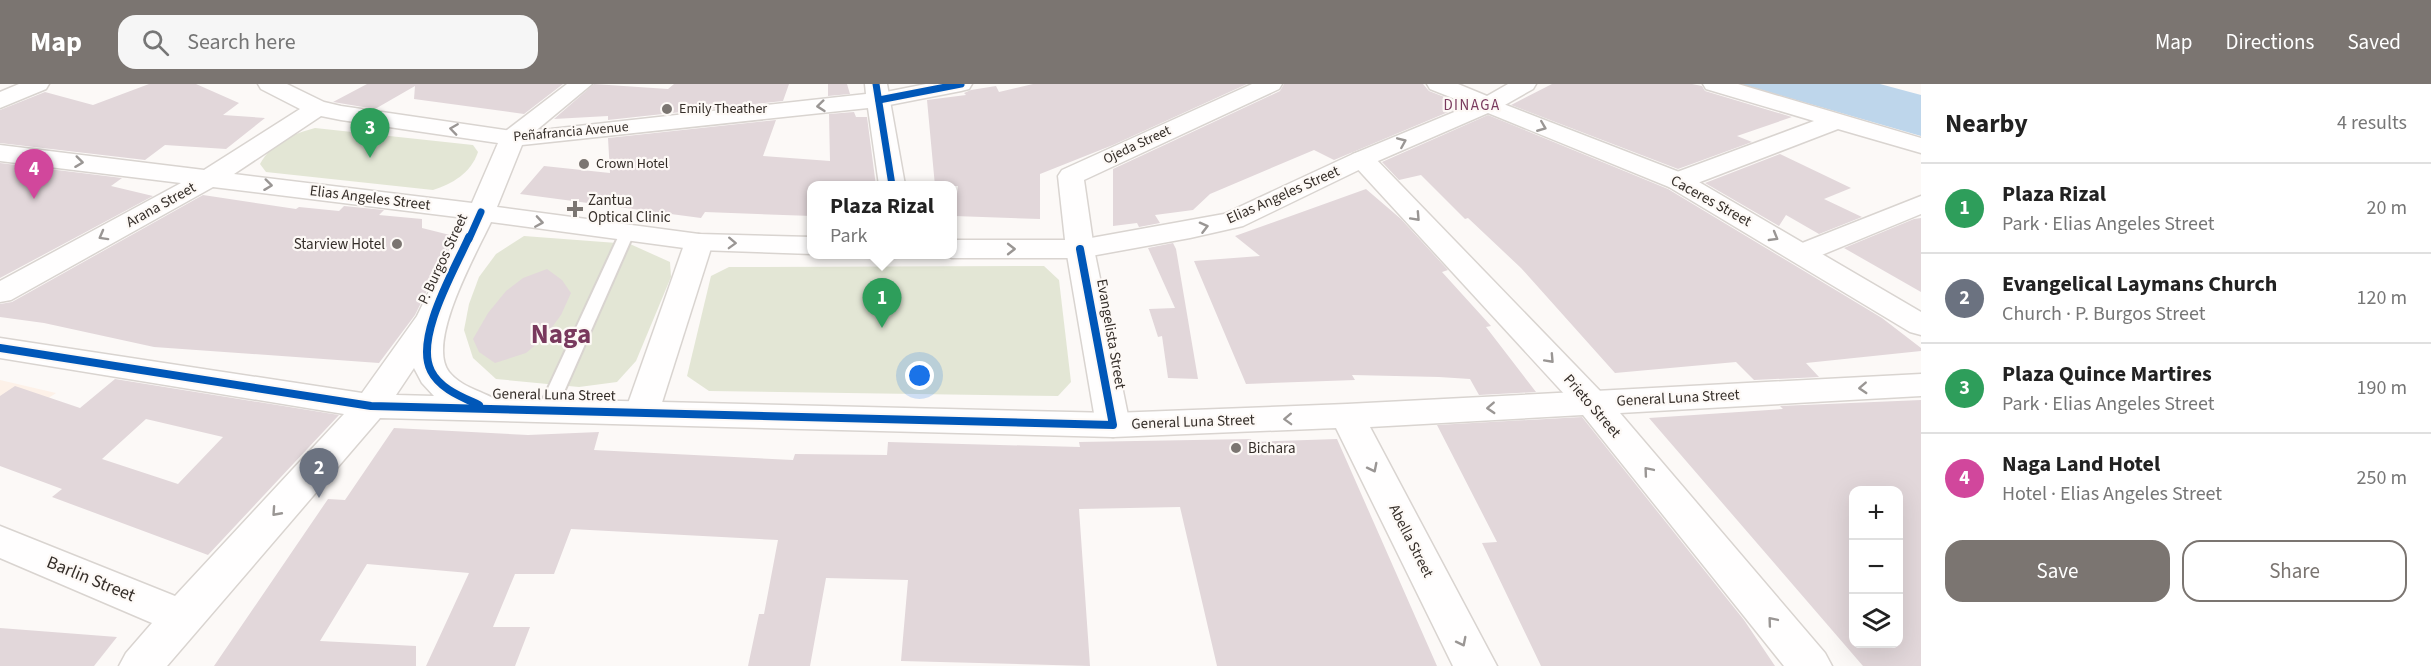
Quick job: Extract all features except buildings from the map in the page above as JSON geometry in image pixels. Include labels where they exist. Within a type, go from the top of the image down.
[{"type":"main road","points":[[0,101],[38,84]]},
{"type":"main road","name":"Peñafrancia Avenue","points":[[269,84],[317,108],[512,138],[551,136],[878,92],[960,84]]},
{"type":"main road","points":[[512,138],[581,84]]},
{"type":"main road","name":"Ojeda Street","points":[[1080,249],[1071,176],[1270,84]]},
{"type":"main road","name":"Caceres Street","points":[[1438,84],[1678,181],[1921,325]]},
{"type":"main road","name":"Elias Angeles Street","points":[[957,249],[1080,249],[1190,230],[1233,220],[1362,159],[1488,105],[1525,84]]},
{"type":"main road","points":[[1714,84],[1921,146]]},
{"type":"main road","points":[[878,92],[891,181]]},
{"type":"main road","name":"Arana Street","points":[[0,293],[210,178],[317,108]]},
{"type":"main road","points":[[1678,181],[1837,121]]},
{"type":"main road","name":"P. Burgos Street","points":[[141,666],[182,616],[371,406],[432,318],[512,138]]},
{"type":"main road","name":"Elias Angeles Street","points":[[0,153],[481,212],[699,242],[807,246]]},
{"type":"main road","name":"Prieto Street","points":[[1362,159],[1591,402],[1810,666]]},
{"type":"main road","points":[[1802,253],[1921,204]]},
{"type":"main road","points":[[642,412],[699,242]]},
{"type":"main road","name":"Evangelista Street","points":[[1080,249],[1113,425]]},
{"type":"main road","points":[[432,318],[425,343],[430,370],[440,383],[460,398],[490,409]]},
{"type":"main road","name":"General Luna Street","points":[[0,348],[371,406],[1113,425],[1347,416],[1921,385]]},
{"type":"main road","name":"Abella Street","points":[[1347,416],[1475,666]]},
{"type":"main road","name":"Barlin Street","points":[[0,541],[182,616]]},
{"type":"lane","points":[[547,410],[627,233]]},
{"type":"shaded area","points":[[0,380],[56,393],[0,430]]},
{"type":"green space","points":[[315,128],[473,145],[478,152],[466,172],[433,190],[266,172],[260,164],[270,150],[290,136]]},
{"type":"green space","points":[[524,236],[630,244],[670,262],[671,277],[636,361],[617,382],[579,387],[496,379],[473,358],[464,330],[469,304],[479,277],[496,254]]},
{"type":"green space","points":[[1044,266],[1059,280],[1071,382],[1058,396],[709,391],[687,376],[711,276],[729,267]]},
{"type":"water","points":[[1741,84],[1880,84],[1921,95],[1921,136]]},
{"type":"cycle path","points":[[876,84],[891,181]]},
{"type":"cycle path","points":[[879,100],[961,84]]},
{"type":"cycle path","points":[[479,405],[457,395],[441,384],[431,373],[427,360],[427,346],[436,312],[481,212]]},
{"type":"cycle path","points":[[0,348],[371,406],[1113,425],[1080,249]]},
{"type":"place","name":"Emily Theather","points":[[667,109]]},
{"type":"place","name":"Plaza Quince Martires","points":[[370,158]]},
{"type":"place","name":"Crown Hotel","points":[[584,164]]},
{"type":"place","name":"Naga Land Hotel","points":[[34,199]]},
{"type":"place","name":"Zantua Optical Clinic","points":[[575,209]]},
{"type":"place","name":"Starview Hotel","points":[[397,244]]},
{"type":"place","name":"Plaza Rizal","points":[[882,328]]},
{"type":"place","name":"Bichara","points":[[1236,448]]},
{"type":"place","name":"Evangelical Laymans Church","points":[[319,498]]},
{"type":"district","name":"DINAGA","points":[[1472,105]]},
{"type":"district","name":"Naga","points":[[561,334]]}]
